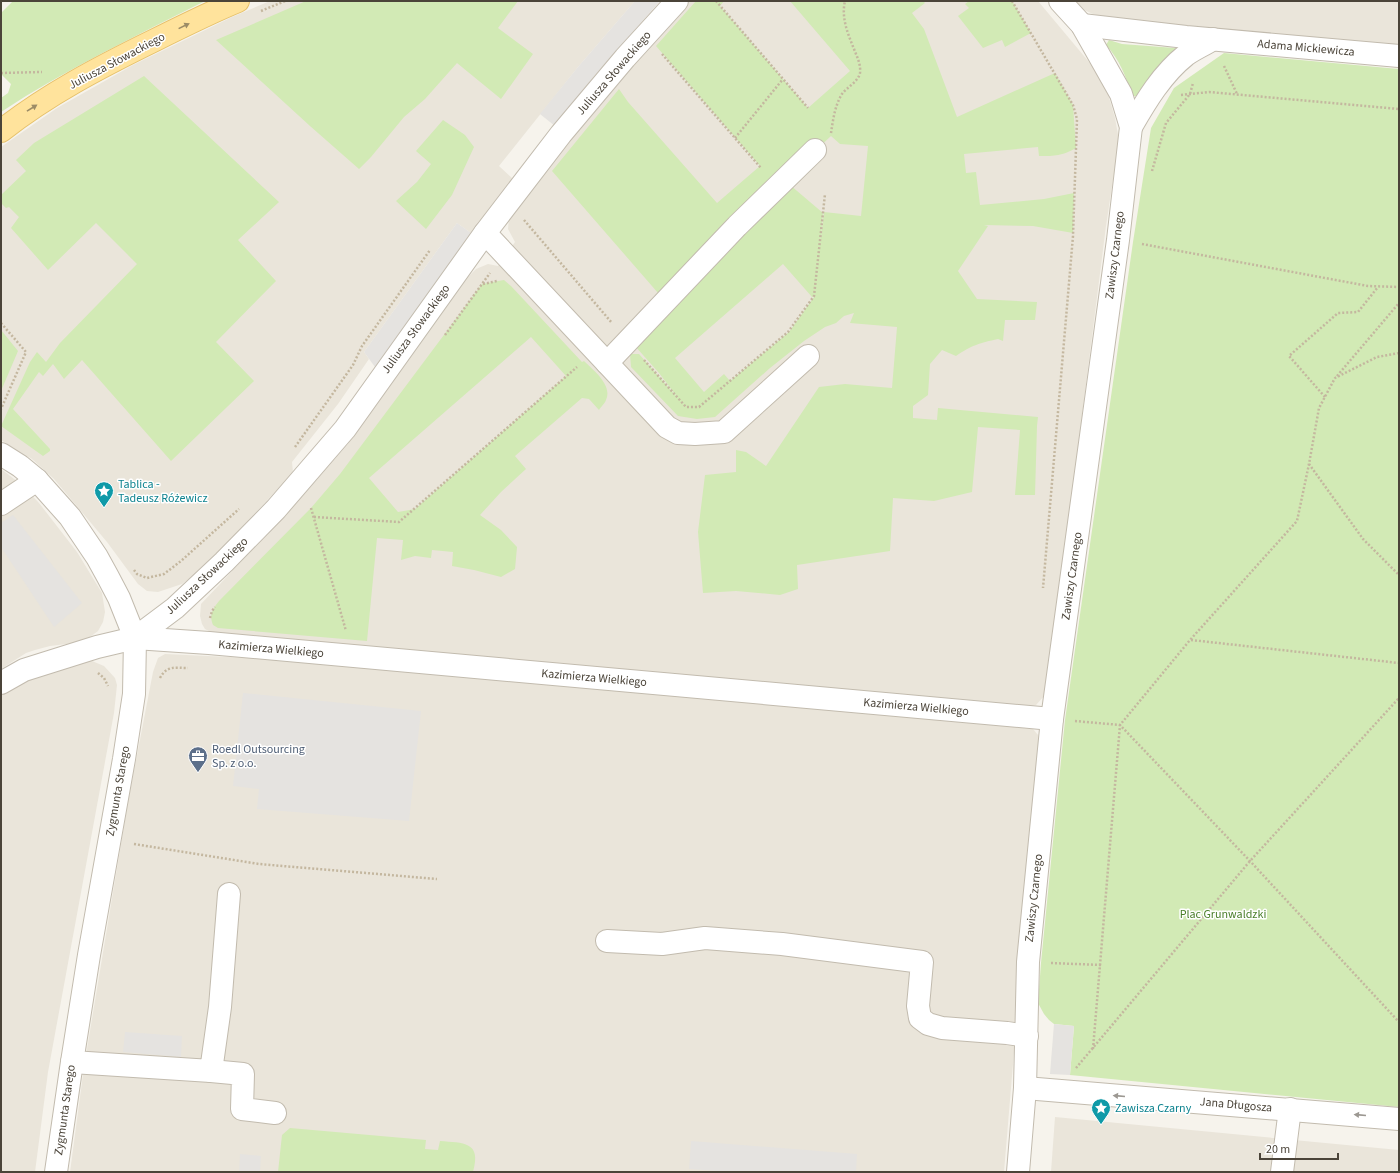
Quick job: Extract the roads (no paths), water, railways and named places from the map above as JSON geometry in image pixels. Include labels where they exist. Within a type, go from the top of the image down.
[{"type":"main road","name":"Juliusza Słowackiego","points":[[1,131],[23,113],[83,77],[159,38],[238,1]]},
{"type":"street","name":"Juliusza Słowackiego","points":[[135,638],[175,608],[224,562],[276,509],[344,429],[485,233],[561,134],[625,58],[677,1]]},
{"type":"street","name":"Zawiszy Czarnego","points":[[1018,1172],[1025,1088],[1028,962],[1052,719],[1118,240],[1131,127],[1122,94],[1082,25],[1060,1]]},
{"type":"street","name":"Adama Mickiewicza","points":[[1082,25],[1399,56]]},
{"type":"street","points":[[1131,127],[1148,98],[1167,73],[1186,55],[1213,39]]},
{"type":"street","points":[[601,357],[628,341],[777,186],[823,143]]},
{"type":"street","points":[[485,233],[667,427],[678,433],[695,434],[724,432],[808,356]]},
{"type":"street","name":"Zygmunta Starego","points":[[1,454],[20,466],[37,480],[70,517],[97,557],[120,598],[135,638],[134,694],[89,955],[56,1172]]},
{"type":"street","points":[[1,504],[37,480]]},
{"type":"street","points":[[1,683],[24,670],[71,654],[135,638]]},
{"type":"street","name":"Kazimierza Wielkiego","points":[[135,638],[1052,719]]},
{"type":"street","points":[[211,1071],[220,1007],[229,894]]},
{"type":"street","points":[[607,941],[662,944],[706,938],[782,944],[922,962],[918,1006],[920,1018],[928,1024],[942,1028],[1027,1036]]},
{"type":"street","points":[[72,1062],[243,1074],[242,1109],[275,1113]]},
{"type":"street","name":"Jana Długosza","points":[[1025,1088],[1399,1119]]},
{"type":"street","points":[[1282,1172],[1290,1110]]},
{"type":"place","name":"Tablica - Tadeusz Różewicz","points":[[104,508]]},
{"type":"place","name":"Roedl Outsourcing Sp. z o.o.","points":[[198,773]]},
{"type":"place","name":"Zawisza Czarny","points":[[1101,1125]]},
{"type":"park label","name":"Plac Grunwaldzki","points":[[1223,914]]}]
